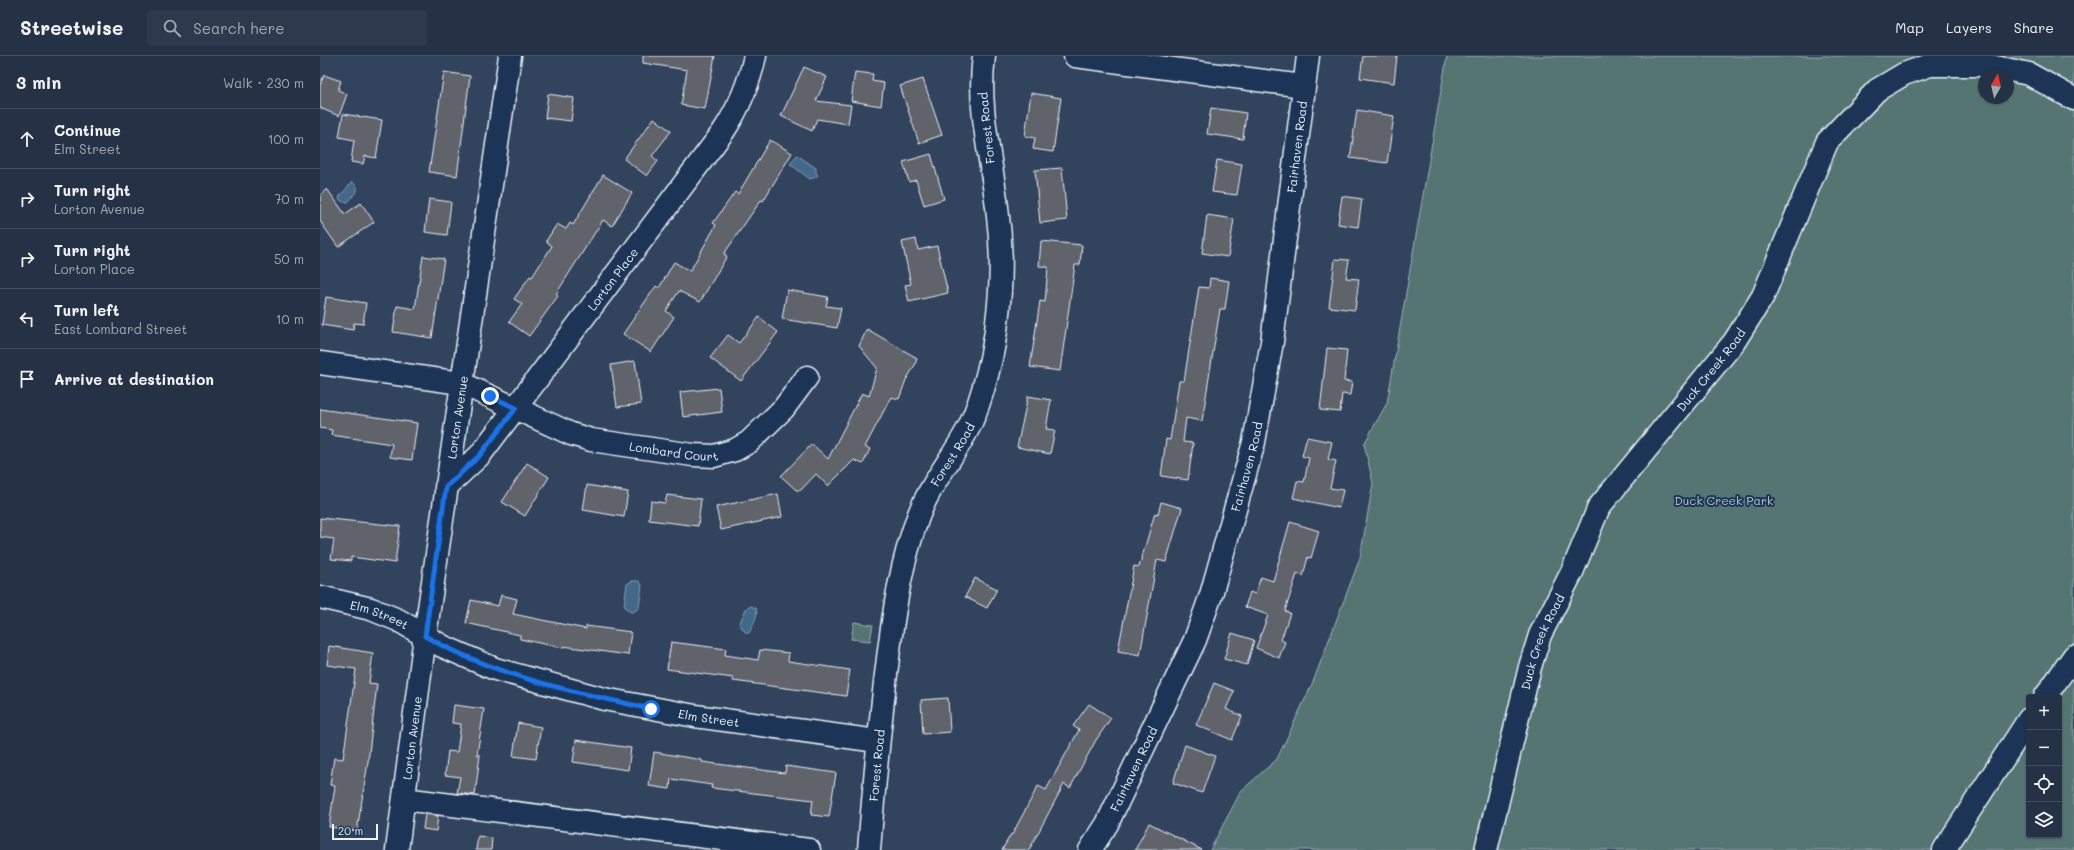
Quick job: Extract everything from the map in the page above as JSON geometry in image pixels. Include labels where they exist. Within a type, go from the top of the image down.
[{"type":"street","name":"Lorton Avenue","points":[[398,850],[425,636],[446,487],[510,56]]},
{"type":"street","name":"Lorton Place","points":[[446,487],[480,455],[736,114],[755,56]]},
{"type":"street","name":"Forest Road","points":[[869,850],[877,741],[900,577],[909,542],[918,516],[934,482],[970,424],[990,362],[997,322],[1000,257],[997,207],[986,148],[981,77],[984,56]]},
{"type":"street","points":[[1075,56],[1303,86]]},
{"type":"street","name":"Fairhaven Road","points":[[1090,850],[1106,824],[1195,640],[1211,595],[1254,442],[1272,342],[1303,86],[1308,56]]},
{"type":"street","name":"Duck Creek Road","points":[[1486,850],[1512,736],[1540,635],[1572,572],[1599,507],[1734,342],[1763,296],[1827,142],[1854,112],[1877,90],[1904,74],[1930,66],[1986,66],[2029,74],[2074,99]]},
{"type":"street","name":"Lombard Court","points":[[320,363],[461,383],[571,434],[591,440],[693,455],[714,456],[735,450],[749,442],[784,408],[807,377]]},
{"type":"street","name":"Elm Street","points":[[320,597],[371,609],[398,620],[425,636],[472,660],[495,669],[604,699],[695,716],[877,741]]},
{"type":"street","points":[[2047,694],[2074,656]]},
{"type":"street","points":[[1944,850],[2026,724]]},
{"type":"street","points":[[404,799],[809,850]]},
{"type":"green space","name":"Duck Creek Park","points":[[1447,56],[2074,56],[2074,850],[1210,850],[1241,791],[1277,759],[1313,682],[1360,558],[1373,483],[1364,444],[1387,403]]},
{"type":"green space","points":[[854,622],[873,625],[870,641],[851,639]]},
{"type":"water","points":[[797,155],[816,168],[816,173],[818,175],[816,177],[810,179],[790,164]]},
{"type":"water","points":[[352,182],[357,186],[357,191],[348,202],[343,202],[339,199],[340,196]]},
{"type":"water","points":[[632,581],[639,581],[642,585],[639,608],[633,612],[628,611],[624,605],[627,584]]},
{"type":"water","points":[[751,606],[756,608],[757,614],[749,633],[746,633],[739,624],[746,609]]},
{"type":"building","points":[[643,56],[715,56],[705,109],[681,105],[687,70],[643,63]]},
{"type":"building","points":[[1363,56],[1397,56],[1394,83],[1360,78]]},
{"type":"building","points":[[804,67],[827,77],[816,101],[851,105],[848,124],[817,119],[812,131],[781,116]]},
{"type":"building","points":[[444,72],[470,76],[457,176],[429,172]]},
{"type":"building","points":[[855,72],[873,74],[872,81],[884,83],[881,106],[851,101]]},
{"type":"building","points":[[324,75],[341,81],[338,90],[347,94],[339,116],[320,108],[320,85]]},
{"type":"building","points":[[923,79],[942,135],[919,143],[900,86]]},
{"type":"building","points":[[1031,93],[1061,98],[1053,152],[1033,149],[1035,138],[1025,136]]},
{"type":"building","points":[[548,94],[574,98],[571,121],[545,118]]},
{"type":"building","points":[[1211,108],[1246,113],[1243,139],[1207,134]]},
{"type":"building","points":[[1357,110],[1394,116],[1387,163],[1350,158]]},
{"type":"building","points":[[343,114],[382,120],[376,158],[365,156],[363,164],[351,162],[354,140],[339,137]]},
{"type":"building","points":[[654,118],[671,131],[652,156],[658,161],[647,176],[624,159]]},
{"type":"building","points":[[770,140],[792,153],[763,201],[761,200],[724,254],[727,256],[700,302],[679,291],[666,311],[674,317],[651,352],[623,334],[656,286],[659,288],[674,262],[690,271],[716,225],[713,223],[735,192],[738,194]]},
{"type":"building","points":[[931,154],[944,199],[924,205],[916,180],[909,182],[903,162]]},
{"type":"building","points":[[1217,160],[1242,164],[1237,195],[1212,192]]},
{"type":"building","points":[[1062,168],[1067,220],[1040,223],[1035,170]]},
{"type":"building","points":[[603,175],[632,193],[612,226],[603,220],[556,294],[558,296],[529,336],[509,322],[522,304],[514,299],[530,276],[532,277],[552,246],[546,241],[557,224],[566,229],[570,223],[573,225]]},
{"type":"building","points":[[327,189],[345,214],[361,203],[374,222],[338,247],[320,221],[320,195]]},
{"type":"building","points":[[1342,196],[1362,199],[1358,227],[1338,224]]},
{"type":"building","points":[[429,199],[451,202],[447,235],[425,232]]},
{"type":"building","points":[[1207,215],[1234,219],[1228,257],[1202,253]]},
{"type":"building","points":[[916,239],[918,250],[937,246],[948,293],[909,302],[905,285],[911,284],[902,242]]},
{"type":"building","points":[[1041,241],[1082,245],[1080,265],[1075,265],[1060,371],[1030,367],[1040,301],[1045,302],[1048,267],[1039,266]]},
{"type":"building","points":[[423,256],[444,259],[432,338],[393,332],[397,306],[415,309]]},
{"type":"building","points":[[1335,259],[1349,260],[1346,278],[1359,279],[1355,310],[1329,307]]},
{"type":"building","points":[[1210,278],[1229,281],[1225,309],[1220,309],[1202,421],[1186,418],[1183,442],[1193,443],[1188,480],[1161,476],[1166,439],[1170,440],[1179,381],[1184,381],[1199,287],[1209,288]]},
{"type":"building","points":[[787,290],[828,297],[826,306],[841,308],[837,328],[782,319]]},
{"type":"building","points":[[326,297],[366,303],[363,324],[354,323],[353,330],[322,325]]},
{"type":"building","points":[[759,317],[778,332],[741,381],[710,358],[728,335],[739,343]]},
{"type":"building","points":[[867,329],[917,358],[915,365],[906,380],[899,399],[891,397],[865,447],[870,449],[863,464],[854,460],[828,486],[816,474],[801,490],[796,490],[781,476],[812,444],[828,459],[862,393],[869,396],[877,368],[859,346]]},
{"type":"building","points":[[1327,348],[1347,350],[1344,381],[1352,382],[1350,395],[1342,394],[1340,412],[1320,410]]},
{"type":"building","points":[[635,361],[641,404],[617,407],[611,365]]},
{"type":"building","points":[[719,388],[722,412],[683,417],[680,392]]},
{"type":"building","points":[[1028,396],[1051,400],[1046,429],[1055,430],[1050,454],[1017,447]]},
{"type":"building","points":[[320,409],[417,423],[412,460],[390,457],[392,444],[331,435],[332,430],[320,428]]},
{"type":"building","points":[[1307,437],[1332,442],[1328,459],[1336,461],[1330,488],[1343,490],[1339,508],[1293,498],[1297,481],[1304,482],[1309,458],[1302,456]]},
{"type":"building","points":[[527,463],[549,477],[525,516],[502,502]]},
{"type":"building","points":[[587,485],[628,492],[624,517],[583,510]]},
{"type":"building","points":[[778,494],[782,517],[721,530],[716,507]]},
{"type":"building","points":[[667,495],[701,499],[698,526],[649,520],[651,501],[665,503]]},
{"type":"building","points":[[1161,502],[1182,508],[1166,562],[1157,560],[1140,655],[1118,651],[1134,566],[1139,567],[1155,513],[1158,514]]},
{"type":"building","points":[[320,518],[400,526],[395,563],[351,557],[351,561],[331,559],[334,539],[320,537]]},
{"type":"building","points":[[1290,522],[1319,531],[1311,558],[1308,557],[1303,576],[1297,574],[1285,611],[1290,613],[1281,640],[1285,642],[1279,658],[1256,648],[1268,615],[1245,607],[1250,592],[1255,594],[1261,577],[1273,581]]},
{"type":"building","points":[[975,578],[997,589],[987,608],[965,597]]},
{"type":"building","points":[[501,595],[517,599],[513,614],[586,629],[586,626],[631,632],[628,655],[563,646],[563,648],[520,639],[520,635],[466,623],[471,600],[498,606]]},
{"type":"building","points":[[1232,633],[1254,640],[1247,665],[1224,659]]},
{"type":"building","points":[[671,642],[726,649],[725,655],[758,660],[760,650],[789,653],[788,661],[850,670],[846,696],[733,681],[733,678],[667,669]]},
{"type":"building","points":[[329,646],[373,653],[369,683],[377,684],[368,762],[357,831],[329,827],[335,786],[330,785],[334,758],[343,759],[356,669],[327,665]]},
{"type":"building","points":[[1214,683],[1234,691],[1226,709],[1242,716],[1232,740],[1196,725]]},
{"type":"building","points":[[948,698],[950,732],[923,734],[921,700]]},
{"type":"building","points":[[1089,704],[1111,718],[1096,740],[1070,788],[1064,784],[1029,850],[1002,850],[1011,834],[1012,835],[1038,786],[1046,790],[1079,730],[1073,726]]},
{"type":"building","points":[[454,705],[484,709],[477,755],[480,755],[475,795],[457,793],[460,777],[445,775],[448,751],[457,752],[461,724],[452,723]]},
{"type":"building","points":[[518,723],[541,727],[536,759],[513,756]]},
{"type":"building","points":[[576,740],[631,748],[628,770],[573,762]]},
{"type":"building","points":[[1185,745],[1215,756],[1202,793],[1173,783]]},
{"type":"building","points":[[654,752],[702,760],[702,762],[785,773],[786,766],[836,773],[829,817],[811,815],[813,800],[711,788],[712,785],[671,779],[670,789],[649,786]]},
{"type":"building","points":[[425,814],[438,816],[436,831],[423,829]]},
{"type":"building","points":[[1149,823],[1202,850],[1135,850]]},
{"type":"building","points":[[478,836],[492,838],[491,850],[476,850]]},
{"type":"route","points":[[490,396],[516,408],[480,455],[446,487],[425,636],[472,660],[522,678],[604,699],[651,709]]}]
